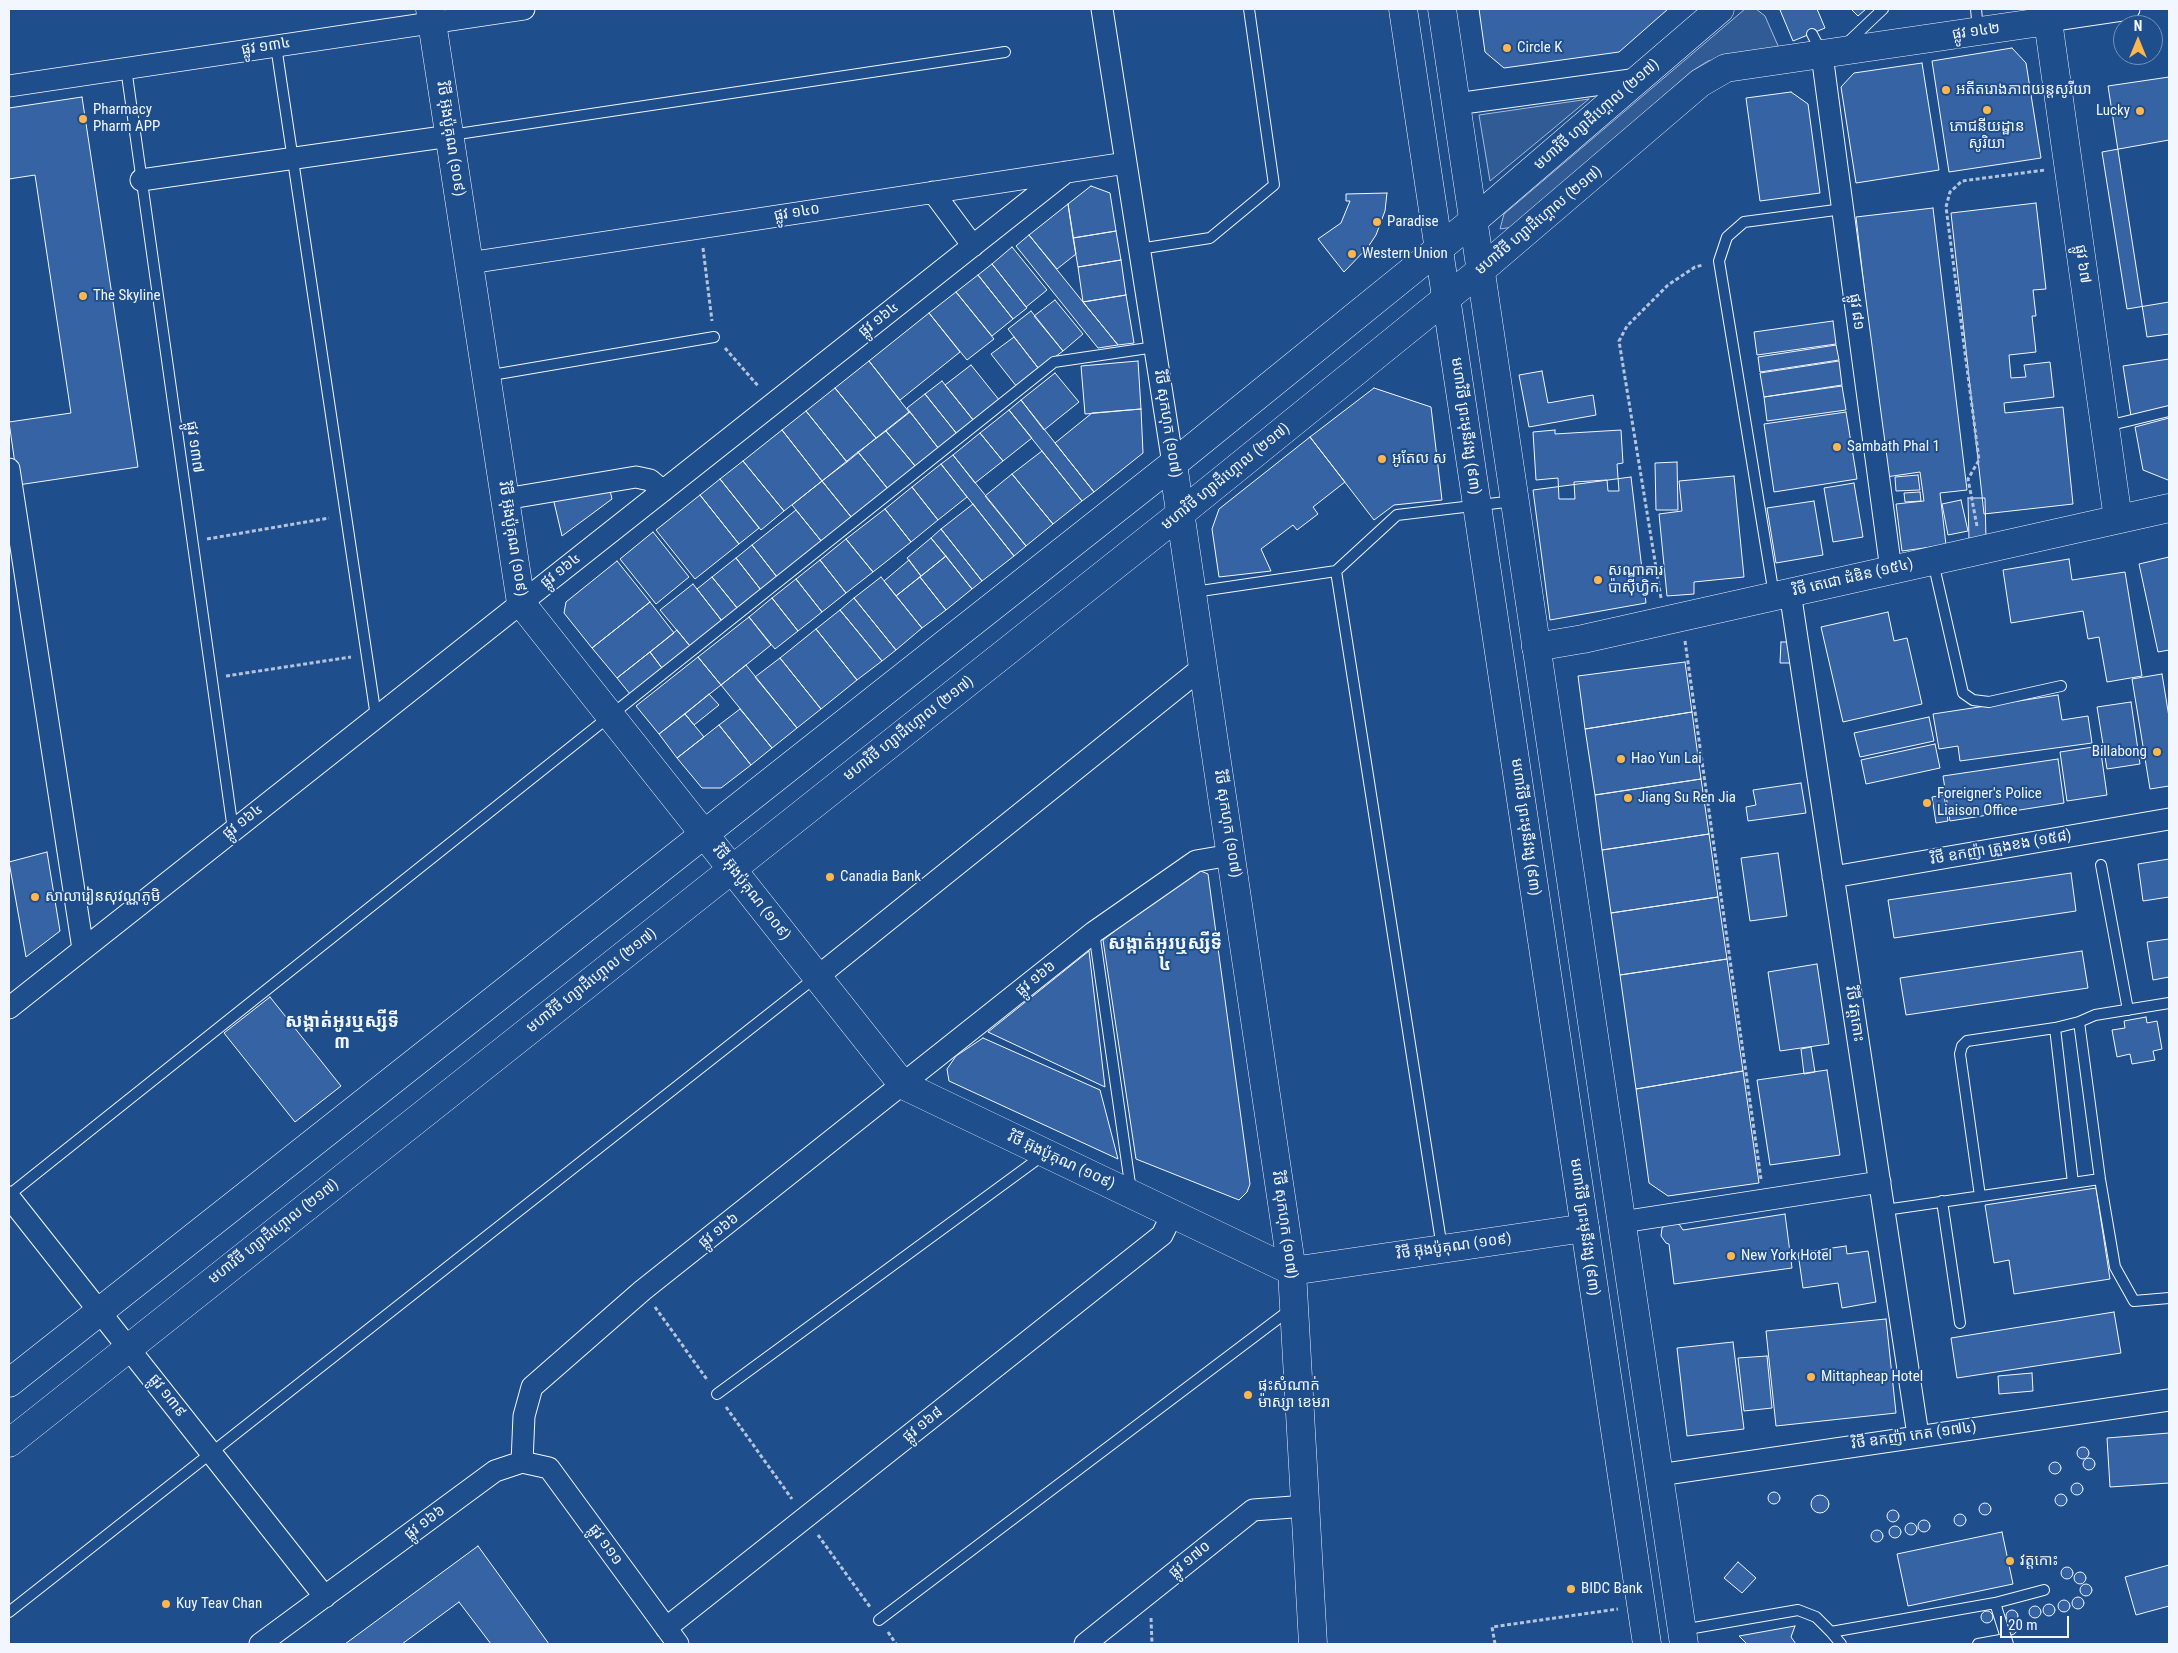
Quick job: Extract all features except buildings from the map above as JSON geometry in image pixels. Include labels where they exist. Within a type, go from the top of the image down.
[{"type":"main road","name":"មហាវិថី ព្រះមុនីវង្ស (៩៣)","points":[[1403,9],[1646,1644]]},
{"type":"main road","points":[[1442,9],[1683,1637]]},
{"type":"main road","name":"មហាវិថី ហ្សាដឺហ្គោល (២១៧)","points":[[1473,221],[1720,9]]},
{"type":"main road","name":"ផ្លូវ ១៤២","points":[[1824,47],[1977,20],[2047,15]]},
{"type":"main road","name":"ផ្លូវ ៦៧","points":[[2047,15],[2118,519]]},
{"type":"main road","name":"វិថី អ៊ុងប៉ូគុណ (១០៩)","points":[[431,16],[521,603],[903,1085],[1292,1271],[1585,1228]]},
{"type":"main road","name":"មហាវិថី ហ្សាដឹហ្គោល (២១៧)","points":[[9,1443],[1447,300],[1712,75],[1726,68],[1824,47]]},
{"type":"main road","points":[[9,1383],[1173,464],[1473,221]]},
{"type":"main road","name":"វិថី សុកហុក (១០៧)","points":[[1173,464],[1292,1271],[1313,1644]]},
{"type":"main road","name":"វិថី តេជោ ដំឌិន (១៥៤)","points":[[1536,647],[1583,639],[2169,508]]},
{"type":"street","name":"ផ្លូវ ១៣៤","points":[[9,86],[276,46],[431,16],[524,9]]},
{"type":"street","name":"វិថី សុកហុក (១០៧)","points":[[1102,9],[1173,464]]},
{"type":"street","name":"ផ្លូវ ១៤២","points":[[2047,15],[2129,9]]},
{"type":"street","name":"ផ្លូវ ៨១","points":[[1824,47],[1843,209],[1891,570]]},
{"type":"street","points":[[1456,104],[1638,79]]},
{"type":"street","points":[[142,180],[450,136]]},
{"type":"street","name":"ផ្លូវ ១៤០","points":[[469,263],[1126,163]]},
{"type":"street","name":"ផ្លូវ ១៦៤","points":[[9,1008],[1066,172]]},
{"type":"street","points":[[933,192],[973,246]]},
{"type":"street","points":[[9,469],[83,949]]},
{"type":"street","points":[[505,499],[636,477],[650,480],[663,491]]},
{"type":"street","name":"វិថី វត្តកោះ","points":[[1782,594],[1833,877],[1918,1435]]},
{"type":"street","points":[[817,977],[1203,667]]},
{"type":"street","name":"វិថី ឧកញ៉ា ត្រួងខង (១៥៨)","points":[[1833,877],[2169,819]]},
{"type":"street","name":"ផ្លូវ ១៦៦","points":[[260,1644],[495,1472],[522,1462],[524,1416],[532,1387],[643,1290],[1094,932],[1196,861],[1232,855]]},
{"type":"street","points":[[1622,1222],[1880,1182]]},
{"type":"street","name":"ផ្លូវ ១៣៩","points":[[9,1196],[325,1597]]},
{"type":"street","name":"ផ្លូវ ១៦៨","points":[[672,1636],[806,1518],[1162,1234],[1172,1215]]},
{"type":"street","name":"វិថី ឧកញ៉ា កេត (១៧៤)","points":[[1659,1474],[2169,1400]]},
{"type":"street","name":"ផ្លូវ ១១១","points":[[522,1462],[549,1468],[672,1636]]},
{"type":"street","name":"ផ្លូវ ១៧០","points":[[1085,1644],[1253,1510],[1306,1506]]},
{"type":"lane","points":[[1140,249],[1210,238],[1274,184],[1249,9]]},
{"type":"lane","points":[[1824,47],[1883,9]]},
{"type":"lane","points":[[276,46],[365,655],[376,717]]},
{"type":"lane","points":[[450,136],[1005,52]]},
{"type":"lane","name":"ផ្លូវ ១៣៧","points":[[126,68],[234,830]]},
{"type":"lane","points":[[1782,594],[1719,261],[1727,236],[1744,222],[1843,209]]},
{"type":"lane","points":[[486,376],[714,337]]},
{"type":"lane","points":[[9,1196],[1054,362],[1155,347]]},
{"type":"lane","points":[[2105,426],[2169,411]]},
{"type":"lane","points":[[1192,592],[1336,571],[1397,515],[1514,501]]},
{"type":"lane","points":[[1933,561],[1963,693],[1973,700],[1989,702],[2061,686]]},
{"type":"lane","points":[[1336,571],[1442,1249]]},
{"type":"lane","points":[[2101,865],[2128,1010]]},
{"type":"lane","points":[[1094,932],[1132,1194]]},
{"type":"lane","points":[[9,1612],[817,977]]},
{"type":"lane","points":[[1980,1196],[1960,1054],[1962,1046],[1967,1041],[2055,1028],[2080,1022],[2094,1015],[2169,1003]]},
{"type":"lane","points":[[2080,1022],[2100,1180],[2114,1267],[2134,1301],[2169,1298]]},
{"type":"lane","points":[[2055,1028],[2073,1183]]},
{"type":"lane","points":[[717,1394],[1045,1154]]},
{"type":"lane","points":[[1885,1210],[2100,1180]]},
{"type":"lane","points":[[1942,1201],[1960,1323]]},
{"type":"lane","points":[[879,1620],[1294,1308]]},
{"type":"lane","points":[[1831,1632],[1995,1603],[2044,1590]]},
{"type":"lane","points":[[1978,1644],[2007,1641],[1995,1603]]},
{"type":"lane","points":[[1683,1637],[1798,1610],[1816,1617],[1841,1644]]},
{"type":"path","points":[[1982,550],[1968,479],[1979,460],[1946,207],[1950,192],[1962,181],[2068,167]]},
{"type":"path","points":[[1719,261],[1695,267],[1668,285],[1627,326],[1618,341],[1673,619],[1764,1200]]},
{"type":"path","points":[[192,542],[345,515]]},
{"type":"path","points":[[211,678],[365,655]]},
{"type":"path","points":[[643,1290],[896,1644]]},
{"type":"path","points":[[1495,1644],[1492,1627],[1641,1605]]},
{"type":"shaded area","points":[[1745,9],[1756,9],[1765,16],[1779,48],[1708,61],[1692,71],[1513,227],[1500,229],[1504,214]]},
{"type":"shaded area","points":[[1589,99],[1490,181],[1479,115]]},
{"type":"place","name":"Circle K","points":[[1507,48]]},
{"type":"place","name":"អតីតរោងភាពយន្តសូរីយា","points":[[1946,90]]},
{"type":"place","name":"ភោជនីយដ្ឋាន សូរិយា","points":[[1987,110]]},
{"type":"place","name":"Lucky","points":[[2140,111]]},
{"type":"place","name":"Pharmacy Pharm APP","points":[[83,119]]},
{"type":"place","name":"Paradise","points":[[1377,222]]},
{"type":"place","name":"Western Union","points":[[1352,254]]},
{"type":"place","name":"The Skyline","points":[[83,296]]},
{"type":"place","name":"Sambath Phal 1","points":[[1837,447]]},
{"type":"place","name":"អូតែល ស","points":[[1382,459]]},
{"type":"place","name":"សណ្ឋាគារ ប៉ាស៊ីហ្វិក","points":[[1598,580]]},
{"type":"place","name":"Billabong","points":[[2157,752]]},
{"type":"place","name":"Hao Yun Lai","points":[[1621,759]]},
{"type":"place","name":"Jiang Su Ren Jia","points":[[1628,798]]},
{"type":"place","name":"Foreigner's Police Liaison Office","points":[[1927,803]]},
{"type":"place","name":"Canadia Bank","points":[[830,877]]},
{"type":"place","name":"សាលារៀនសុវណ្ណភូមិ","points":[[35,897]]},
{"type":"place","name":"New York Hotel","points":[[1731,1256]]},
{"type":"place","name":"Mittapheap Hotel","points":[[1811,1377]]},
{"type":"place","name":"ផ្ទះសំណាក់ ម៉ាស្សា ខេមរា","points":[[1248,1395]]},
{"type":"place","name":"វត្តកោះ","points":[[2010,1561]]},
{"type":"place","name":"BIDC Bank","points":[[1571,1589]]},
{"type":"place","name":"Kuy Teav Chan","points":[[166,1604]]},
{"type":"district","name":"សង្កាត់អូរឬស្សីទី ៤","points":[[1165,954]]},
{"type":"district","name":"សង្កាត់អូរឬស្សីទី ៣","points":[[342,1032]]}]
